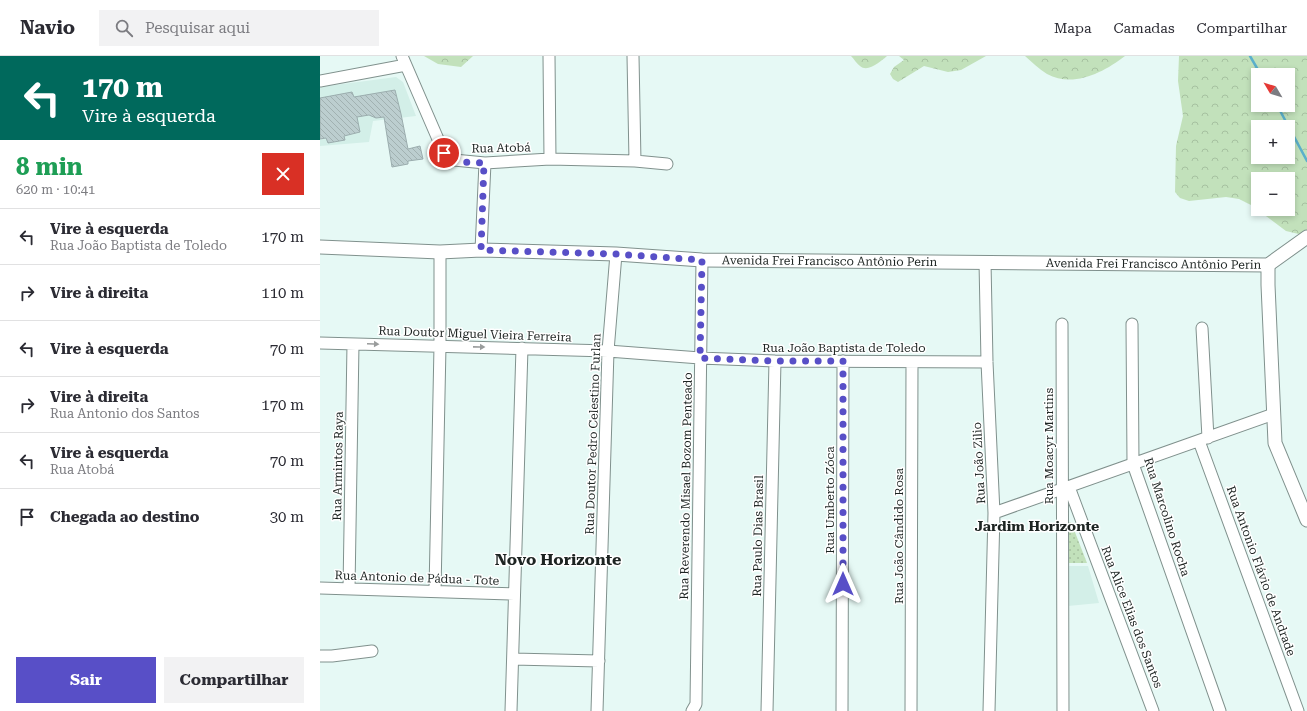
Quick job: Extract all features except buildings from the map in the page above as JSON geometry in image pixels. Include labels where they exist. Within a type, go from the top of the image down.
[{"type":"street","points":[[549,56],[550,160]]},
{"type":"street","points":[[633,56],[635,162]]},
{"type":"street","points":[[320,81],[404,60]]},
{"type":"street","name":"Rua Atobá","points":[[404,60],[444,153],[454,160],[484,163],[550,160],[667,164]]},
{"type":"street","points":[[481,250],[484,163]]},
{"type":"street","name":"Avenida Frei Francisco Antônio Perin","points":[[320,246],[440,252],[481,250],[616,254],[702,260],[1268,264],[1307,237]]},
{"type":"street","points":[[435,591],[440,346],[440,252]]},
{"type":"street","name":"Rua Doutor Pedro Celestino Furlan","points":[[597,711],[608,351],[616,254]]},
{"type":"street","name":"Rua Reverendo Misael Bozom Penteado","points":[[692,711],[696,704],[702,260]]},
{"type":"street","name":"Rua João Zilio","points":[[986,262],[987,362],[994,513],[989,711]]},
{"type":"street","points":[[1268,264],[1275,443],[1307,520]]},
{"type":"street","name":"Rua Moacyr Martins","points":[[1062,324],[1065,488],[1063,711]]},
{"type":"street","name":"Rua Marcolino Rocha","points":[[1132,324],[1133,464],[1220,711]]},
{"type":"street","name":"Rua Antonio Flávio de Andrade","points":[[1202,328],[1203,439],[1298,711]]},
{"type":"street","name":"Rua Doutor Miguel Vieira Ferreira","points":[[320,343],[608,351],[700,358]]},
{"type":"street","name":"Rua Armintos Raya","points":[[349,589],[354,344]]},
{"type":"street","points":[[511,711],[522,348]]},
{"type":"street","name":"Rua João Baptista de Toledo","points":[[700,358],[775,361],[987,362]]},
{"type":"street","name":"Rua Paulo Dias Brasil","points":[[767,711],[775,361]]},
{"type":"street","name":"Rua Umberto Zóca","points":[[842,711],[843,361]]},
{"type":"street","name":"Rua João Cândido Rosa","points":[[911,711],[912,362]]},
{"type":"street","points":[[994,513],[1274,414]]},
{"type":"street","name":"Rua Alice Elias dos Santos","points":[[1065,488],[1154,711]]},
{"type":"street","name":"Rua Antonio de Pádua - Tote","points":[[320,588],[514,594]]},
{"type":"street","points":[[320,656],[372,651]]},
{"type":"street","points":[[513,659],[598,661]]},
{"type":"shaded area","points":[[396,77],[403,82],[416,116],[373,121],[369,142],[320,146],[320,87]]},
{"type":"shaded area","points":[[1067,566],[1088,566],[1099,603],[1068,606]]},
{"type":"green space","points":[[424,56],[473,56],[461,67],[438,64]]},
{"type":"green space","points":[[851,56],[887,56],[874,66],[863,68]]},
{"type":"green space","points":[[899,56],[986,56],[961,70],[948,72],[924,66],[898,82],[893,79],[890,74],[894,67],[904,60]]},
{"type":"green space","points":[[1025,56],[1125,56],[1107,68],[1088,77],[1067,79],[1057,78],[1047,74]]},
{"type":"green space","points":[[1179,56],[1307,56],[1307,236],[1286,231],[1266,216],[1295,216],[1295,172],[1251,172],[1251,205],[1239,199],[1226,197],[1189,201],[1180,198],[1175,192],[1176,146],[1183,116],[1178,81]]},
{"type":"green space","points":[[1071,522],[1087,563],[1067,563],[1066,523]]},
{"type":"waterway","points":[[1250,56],[1257,68]]},
{"type":"waterway","points":[[1281,112],[1307,161]]},
{"type":"district","name":"Jardim Horizonte","points":[[1037,526]]},
{"type":"district","name":"Novo Horizonte","points":[[558,559]]},
{"type":"route","points":[[444,153],[454,160],[484,163],[481,250],[616,254],[702,260],[700,358],[775,361],[843,361],[843,584]]}]
